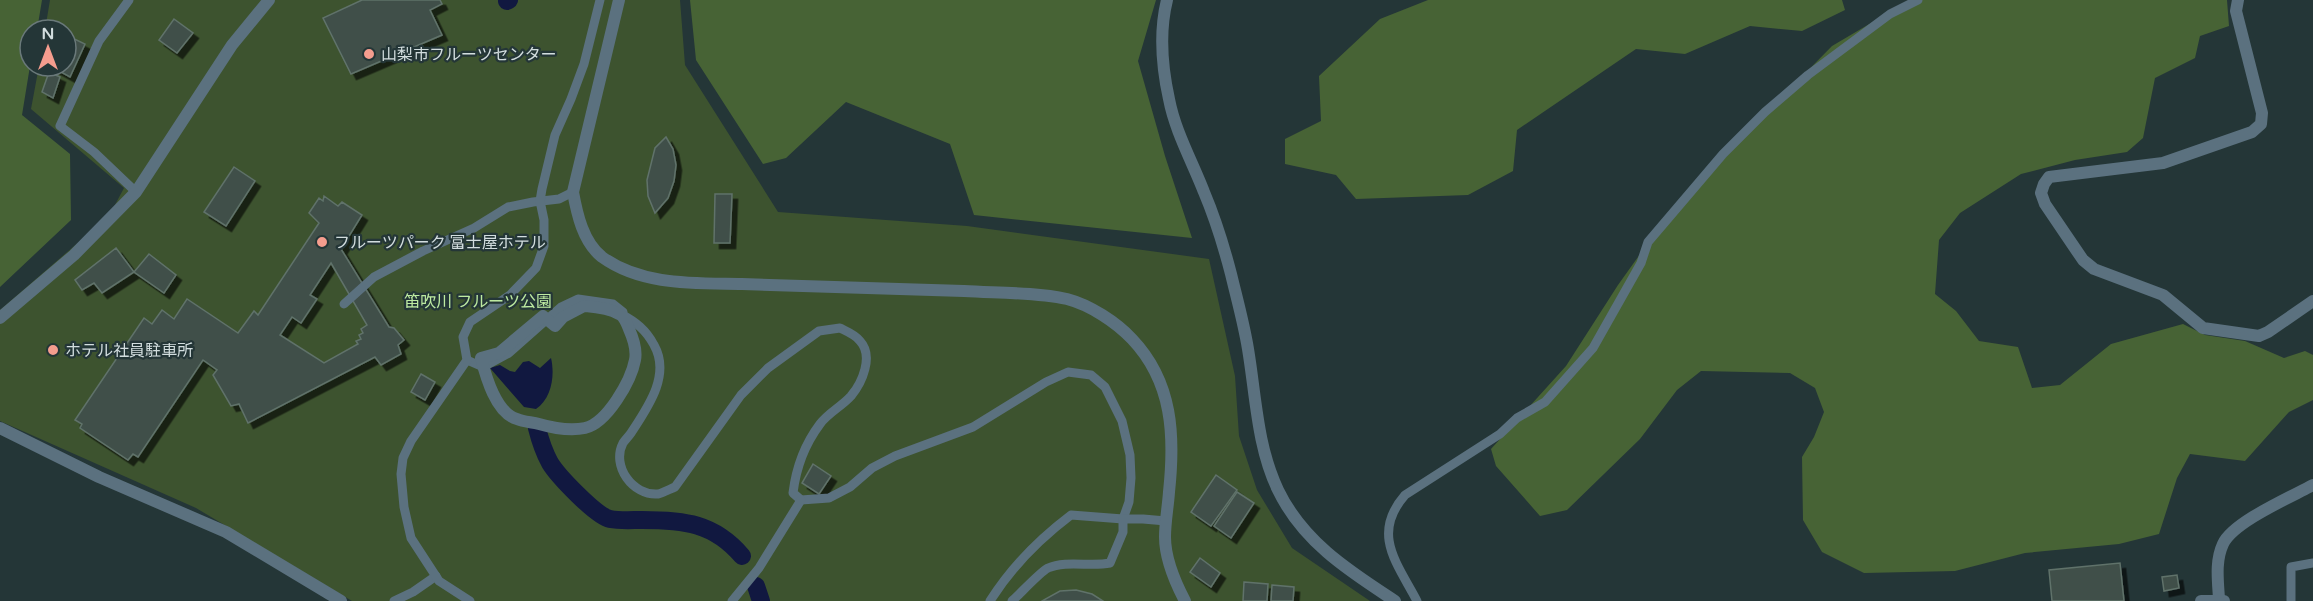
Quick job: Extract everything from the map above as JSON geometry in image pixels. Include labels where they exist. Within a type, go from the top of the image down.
[{"type":"street","points":[[0,318],[74,255],[136,192],[232,45],[269,0]]},
{"type":"street","points":[[619,0],[573,192],[579,221],[591,244],[602,256],[639,276],[680,282],[1015,294],[1069,300],[1103,316],[1132,339],[1150,362],[1166,396],[1172,441],[1165,538],[1172,575],[1185,601]]},
{"type":"street","points":[[1167,0],[1162,19],[1163,56],[1169,100],[1178,130],[1205,194],[1230,272],[1248,347],[1265,457],[1278,491],[1301,528],[1321,549],[1352,573],[1395,601]]},
{"type":"street","points":[[2238,0],[2236,11],[2262,113],[2261,124],[2252,132],[2163,163],[2049,177],[2041,193],[2045,204],[2084,260],[2094,269],[2163,295],[2203,328],[2259,336],[2313,301]]},
{"type":"street","points":[[584,306],[599,307],[621,314],[628,326],[635,359],[627,381],[611,407],[597,422],[585,428],[566,429],[515,419],[505,413],[487,381],[481,358],[499,352],[543,316],[547,320],[555,326],[563,317],[584,306]]},
{"type":"street","points":[[0,428],[99,477],[226,532],[341,601]]},
{"type":"street","points":[[2201,601],[2221,600],[2218,560],[2223,543],[2230,533],[2313,485]]},
{"type":"lane","points":[[129,0],[99,41],[60,126],[94,152],[136,192]]},
{"type":"lane","points":[[470,601],[436,576],[411,538],[402,490],[403,458],[411,441],[467,360],[463,338],[470,322],[510,295],[536,268],[544,246],[544,220],[540,201],[555,135],[584,64],[600,0]]},
{"type":"lane","points":[[1417,601],[1388,543],[1387,525],[1396,504],[1404,495],[1500,434],[1516,418],[1545,402],[1593,348],[1641,263],[1648,242],[1723,154],[1765,112],[1808,75],[1890,14],[1918,0]]},
{"type":"lane","points":[[344,304],[374,277],[474,228],[508,207],[559,200],[573,192]]},
{"type":"lane","points":[[547,320],[561,307],[578,299],[613,304],[645,330],[659,354],[661,366],[657,389],[622,444],[619,458],[626,480],[647,492],[658,494],[675,488],[741,395],[768,368],[819,331],[840,328],[861,341],[866,356],[865,371],[860,384],[849,398],[820,423],[808,442],[795,477],[793,493],[801,500],[829,498],[850,487],[880,464],[916,447],[950,437],[973,427],[1046,382],[1068,372],[1091,375],[1105,387],[1122,421],[1130,455],[1129,502],[1123,519],[1123,532],[1110,563],[1097,566],[1067,565],[1047,568],[1012,601]]},
{"type":"lane","points":[[621,314],[635,321]]},
{"type":"lane","points":[[467,360],[483,367]]},
{"type":"lane","points":[[732,601],[759,568],[801,500]]},
{"type":"lane","points":[[990,601],[1012,568],[1043,537],[1071,515],[1166,521]]},
{"type":"lane","points":[[2291,601],[2291,567],[2313,563]]},
{"type":"lane","points":[[394,601],[436,576]]},
{"type":"green space","points":[[0,0],[42,0],[39,18],[18,18],[18,78],[28,78],[22,115],[70,154],[71,220],[0,287]]},
{"type":"green space","name":"笛吹川 フルーツ公園","points":[[50,0],[680,0],[685,65],[778,212],[967,226],[1209,259],[1235,376],[1239,436],[1257,490],[1292,548],[1370,601],[352,601],[196,508],[0,421],[0,310],[109,216],[124,188],[31,109],[37,78],[78,78],[78,18],[47,18]]},
{"type":"green space","points":[[690,0],[1156,0],[1138,61],[1165,156],[1192,238],[974,215],[950,144],[846,102],[786,158],[763,164],[696,60]]},
{"type":"green space","points":[[1428,0],[1842,0],[1845,10],[1802,31],[1750,26],[1685,54],[1636,49],[1517,130],[1513,171],[1468,195],[1356,199],[1336,175],[1285,164],[1285,139],[1321,121],[1319,76],[1380,19]]},
{"type":"green space","points":[[1910,0],[2227,0],[2229,26],[2200,36],[2195,58],[2155,78],[2143,138],[2127,152],[2075,160],[2021,174],[1960,213],[1939,240],[1935,294],[1956,311],[1979,341],[2018,347],[2032,388],[2060,385],[2111,344],[2183,324],[2205,335],[2245,341],[2284,358],[2305,351],[2313,355],[2313,400],[2289,412],[2245,461],[2190,454],[2177,478],[2159,534],[2119,544],[2025,553],[1955,571],[1864,573],[1822,552],[1803,520],[1802,457],[1814,437],[1824,412],[1815,388],[1790,373],[1701,371],[1677,390],[1640,439],[1567,510],[1540,516],[1496,466],[1491,449],[1566,366],[1618,285],[1653,236],[1773,106],[1832,46]]},
{"type":"water","points":[[551,358],[553,372],[549,393],[536,409],[524,407],[490,368],[500,365],[515,372],[523,362],[529,361],[540,368]]},
{"type":"building","name":"山梨市フルーツセンター","points":[[362,0],[440,0],[442,4],[430,10],[442,35],[351,74],[323,18]]},
{"type":"building","points":[[174,19],[193,33],[177,53],[159,40]]},
{"type":"building","points":[[78,41],[85,44],[78,59]]},
{"type":"building","points":[[47,78],[60,78],[53,98],[42,92]]},
{"type":"building","points":[[666,137],[673,149],[676,165],[674,181],[668,198],[655,213],[648,196],[647,180],[655,148]]},
{"type":"building","points":[[234,167],[255,181],[226,226],[204,212]]},
{"type":"building","points":[[715,194],[732,194],[730,243],[714,243]]},
{"type":"building","points":[[324,196],[338,206],[342,202],[362,215],[341,249],[389,327],[394,328],[404,340],[398,345],[401,354],[381,365],[375,357],[248,423],[239,404],[231,406],[213,375],[217,370],[203,360],[138,457],[133,454],[128,460],[80,428],[82,424],[75,420],[144,318],[152,324],[162,310],[174,319],[187,299],[238,333],[254,311],[258,315],[319,223],[309,213],[319,198],[323,201]],"holes":[[[331,263],[367,325],[361,329],[363,333],[359,335],[361,339],[356,341],[358,344],[324,363],[280,335],[292,317],[301,323],[317,299],[310,295]]]},
{"type":"building","points":[[116,248],[134,272],[102,293],[94,283],[82,290],[75,280]]},
{"type":"building","points":[[149,254],[176,275],[164,293],[134,272]]},
{"type":"building","points":[[421,374],[435,382],[425,400],[411,392]]},
{"type":"building","points":[[813,464],[831,476],[819,494],[802,483]]},
{"type":"building","points":[[1216,475],[1237,490],[1211,526],[1191,512]]},
{"type":"building","points":[[1237,492],[1254,503],[1231,538],[1214,526]]},
{"type":"building","points":[[1200,558],[1220,573],[1211,587],[1190,572]]},
{"type":"building","points":[[2120,563],[2124,601],[2052,601],[2049,570]]},
{"type":"building","points":[[2177,575],[2179,588],[2164,591],[2162,577]]},
{"type":"building","points":[[1244,582],[1268,584],[1267,601],[1243,601]]},
{"type":"building","points":[[1272,585],[1294,587],[1293,601],[1271,601]]},
{"type":"building","points":[[1076,590],[1092,594],[1103,601],[1042,601],[1060,591]]},
{"type":"waterway","points":[[537,428],[546,455],[554,469],[578,495],[604,516],[614,520],[671,521],[697,526],[720,536],[742,556]]},
{"type":"waterway","points":[[756,586],[761,601]]},
{"type":"place","name":"山梨市フルーツセンター","points":[[369,54]]},
{"type":"place","name":"フルーツパーク 富士屋ホテル","points":[[322,242]]},
{"type":"place","name":"ホテル社員駐車所","points":[[53,350]]}]
